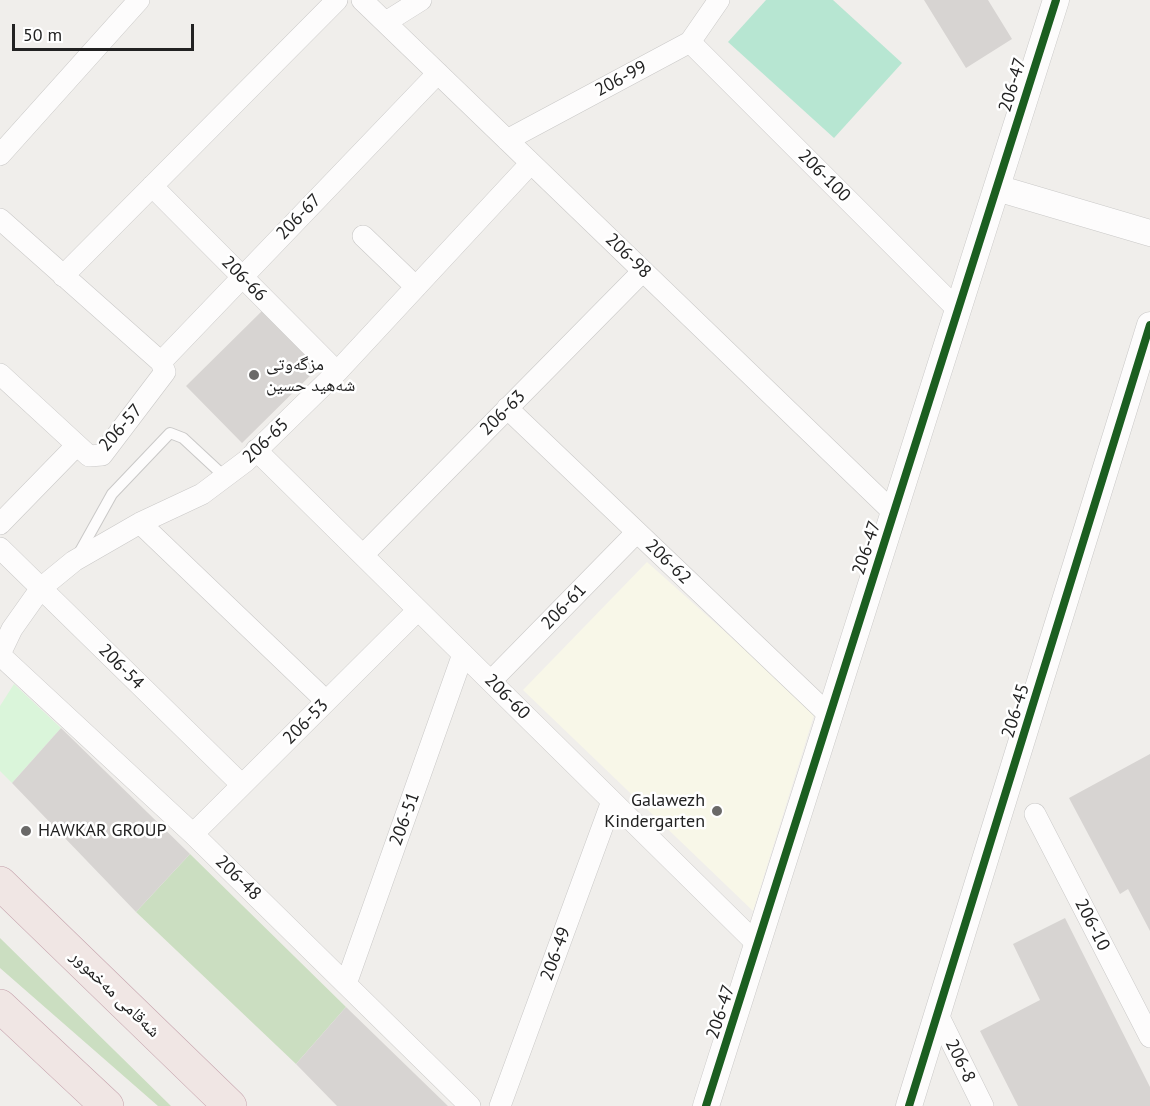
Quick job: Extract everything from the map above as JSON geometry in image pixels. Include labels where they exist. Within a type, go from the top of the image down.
[{"type":"highway","name":"شەقامی مەخموور","points":[[0,883],[224,1101]]},
{"type":"highway","points":[[0,1006],[107,1106]]},
{"type":"street","points":[[0,155],[138,0]]},
{"type":"street","points":[[63,276],[337,0]]},
{"type":"street","name":"206-98","points":[[362,0],[894,513]]},
{"type":"street","points":[[386,22],[421,0]]},
{"type":"street","name":"206-99","points":[[507,140],[690,42],[719,0]]},
{"type":"street","name":"206-47","points":[[706,1106],[1056,0]]},
{"type":"street","name":"206-100","points":[[690,42],[958,310]]},
{"type":"street","name":"206-67","points":[[161,371],[241,276],[438,73]]},
{"type":"street","name":"206-65","points":[[0,655],[12,629],[41,588],[74,561],[140,523],[202,494],[256,450],[337,372],[531,163]]},
{"type":"street","name":"206-66","points":[[152,186],[337,372]]},
{"type":"street","points":[[997,188],[1150,233]]},
{"type":"street","points":[[0,219],[63,276],[161,371]]},
{"type":"street","points":[[363,236],[416,287]]},
{"type":"street","name":"206-63","points":[[363,555],[643,271]]},
{"type":"street","name":"206-45","points":[[909,1106],[1150,325]]},
{"type":"street","name":"206-57","points":[[0,524],[76,446],[89,456],[102,454],[161,371]]},
{"type":"street","points":[[0,374],[76,446]]},
{"type":"street","name":"206-62","points":[[507,408],[830,716]]},
{"type":"street","name":"206-60","points":[[256,450],[758,945]]},
{"type":"street","points":[[140,523],[326,701]]},
{"type":"street","name":"206-61","points":[[491,681],[637,532]]},
{"type":"street","name":"206-54","points":[[0,548],[242,785]]},
{"type":"street","name":"206-53","points":[[193,834],[418,610]]},
{"type":"street","name":"206-51","points":[[346,984],[464,654]]},
{"type":"street","name":"206-48","points":[[0,655],[193,834],[470,1106]]},
{"type":"street","name":"206-49","points":[[501,1106],[612,801]]},
{"type":"street","name":"206-10","points":[[1035,814],[1150,1037]]},
{"type":"street","name":"206-8","points":[[938,1015],[983,1106]]},
{"type":"lane","points":[[74,561],[112,494],[170,433],[183,438],[225,477]]},
{"type":"shaded area","name":"Galawezh Kindergarten","points":[[647,562],[815,712],[753,911],[523,690]]},
{"type":"green space","points":[[766,0],[833,0],[902,63],[834,138],[728,42]]},
{"type":"green space","points":[[14,684],[61,728],[12,783],[0,771],[0,706]]},
{"type":"green space","points":[[190,854],[346,1007],[296,1064],[136,912]]},
{"type":"green space","points":[[0,938],[171,1106],[158,1106],[0,968]]},
{"type":"building","points":[[924,0],[988,0],[1012,39],[966,68]]},
{"type":"building","name":"مزگەوتی شەهید حسين","points":[[265,308],[321,365],[242,443],[186,386]]},
{"type":"building","points":[[61,728],[190,854],[136,912],[12,783]]},
{"type":"building","points":[[1150,754],[1150,931],[1128,889],[1120,894],[1069,798]]},
{"type":"building","points":[[1065,918],[1150,1087],[1150,1106],[1018,1106],[980,1031],[1040,1000],[1013,944]]},
{"type":"building","points":[[346,1007],[448,1106],[337,1106],[296,1064]]},
{"type":"cycle path","points":[[706,1106],[1056,0]]},
{"type":"cycle path","points":[[909,1106],[1150,325]]},
{"type":"place","name":"مزگەوتی شەهید حسين","points":[[254,375]]},
{"type":"place","name":"Galawezh Kindergarten","points":[[717,811]]},
{"type":"place","name":"HAWKAR GROUP","points":[[26,831]]}]
